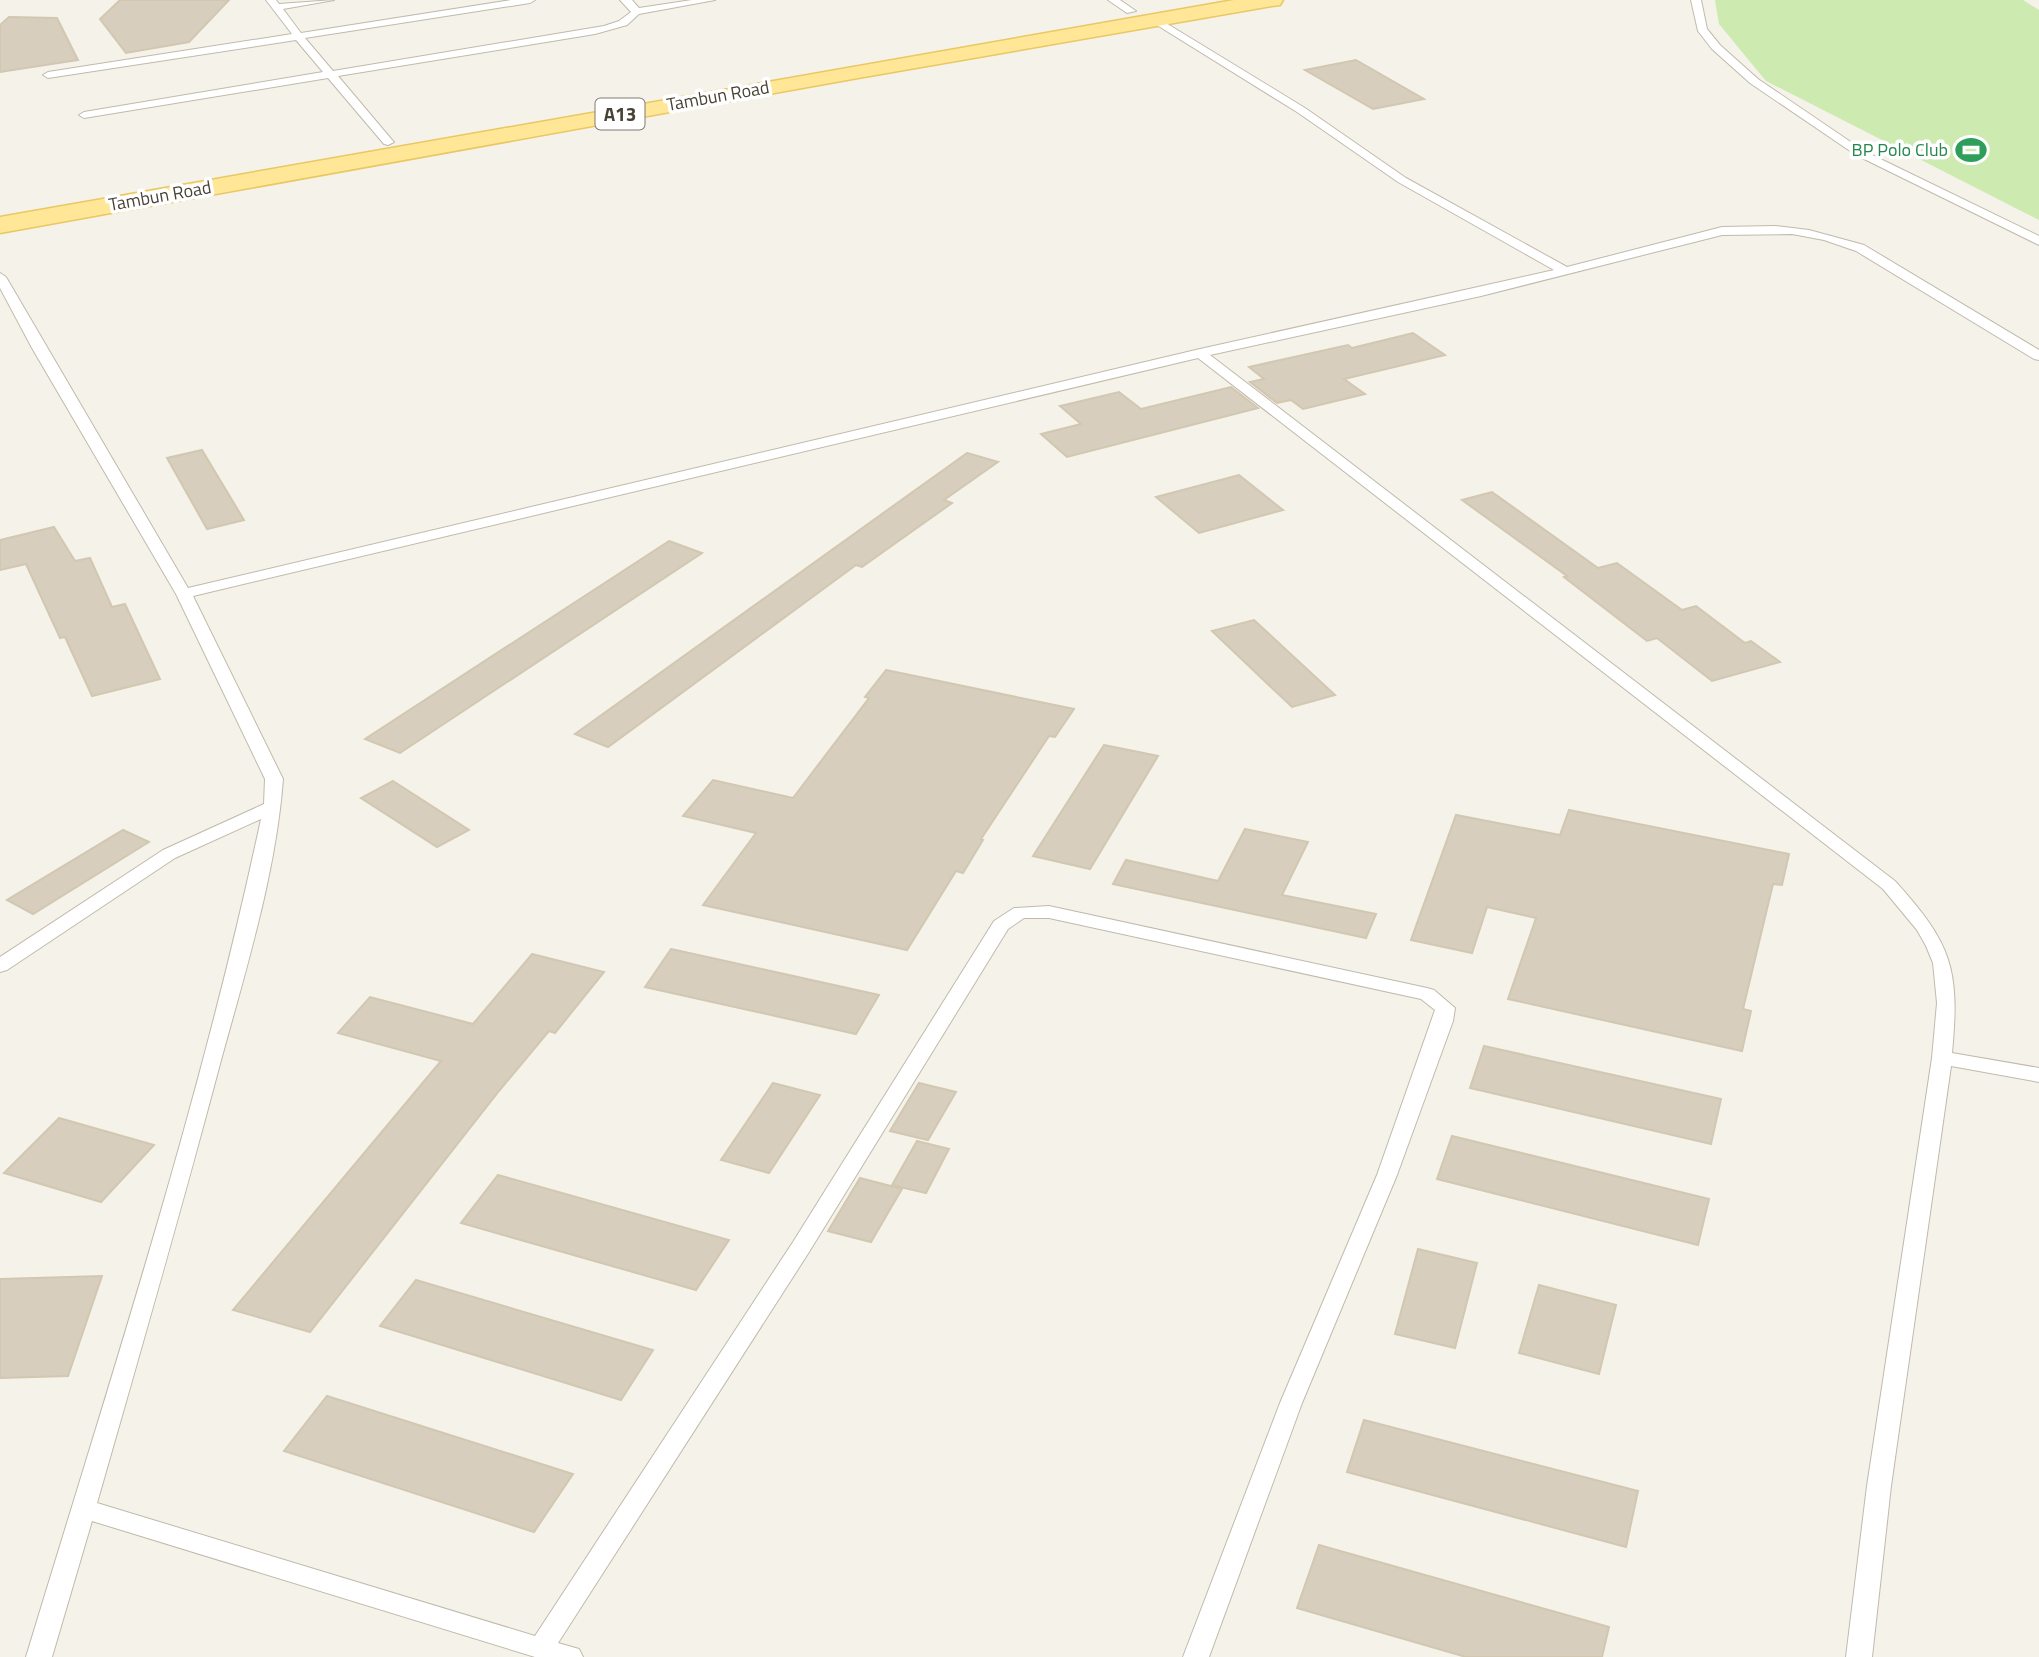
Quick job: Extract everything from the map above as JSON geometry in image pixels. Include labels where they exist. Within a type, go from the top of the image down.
[{"type":"main road","name":"Tambun Road","points":[[0,205],[388,142],[1122,6],[1194,0]]},
{"type":"main road","name":"Tambun Road","points":[[0,225],[858,71],[1272,0]]},
{"type":"lane","points":[[275,4],[329,0]]},
{"type":"lane","points":[[48,75],[530,0]]},
{"type":"lane","points":[[625,0],[632,4],[636,12]]},
{"type":"lane","points":[[84,115],[595,31],[621,24],[636,12],[710,0]]},
{"type":"lane","points":[[1696,0],[1702,29],[1716,47],[1754,81],[1860,153],[2039,241]]},
{"type":"lane","points":[[275,4],[299,37],[388,142]]},
{"type":"lane","points":[[1156,20],[1301,110],[1402,180],[1564,270]]},
{"type":"lane","points":[[184,594],[1200,353],[1480,292],[1722,231],[1791,229],[1832,237],[1860,248],[2039,356]]},
{"type":"lane","points":[[0,277],[184,594],[274,779],[272,807],[245,937],[150,1281],[39,1657]]},
{"type":"lane","points":[[1200,353],[1889,885],[1922,920],[1944,961],[1948,1000],[1942,1058],[1879,1486],[1859,1657]]},
{"type":"lane","points":[[0,966],[169,854],[272,807]]},
{"type":"lane","points":[[541,1648],[801,1247],[1001,925],[1020,912],[1049,912],[1427,994],[1445,1008],[1443,1021],[1387,1175],[1291,1403],[1196,1657]]},
{"type":"lane","points":[[1942,1058],[2039,1074]]},
{"type":"lane","points":[[84,1509],[570,1657]]},
{"type":"green space","name":"BP Polo Club","points":[[1715,0],[2023,0],[2039,10],[2039,220],[1766,81],[1719,24]]},
{"type":"building","points":[[120,0],[229,0],[189,42],[126,53],[100,19]]},
{"type":"building","points":[[9,17],[57,18],[78,60],[0,72],[0,25]]},
{"type":"building","points":[[1356,60],[1424,99],[1373,109],[1305,70]]},
{"type":"building","points":[[1413,333],[1445,355],[1344,379],[1365,394],[1303,409],[1291,400],[1277,403],[1250,382],[1264,379],[1249,367],[1348,345],[1352,348]]},
{"type":"building","points":[[1231,387],[1258,408],[1067,457],[1041,434],[1081,424],[1060,406],[1119,392],[1141,409]]},
{"type":"building","points":[[202,450],[244,520],[207,529],[167,458]]},
{"type":"building","points":[[967,453],[998,462],[944,500],[952,503],[862,567],[856,565],[608,747],[575,734]]},
{"type":"building","points":[[1239,475],[1283,510],[1199,533],[1156,497]]},
{"type":"building","points":[[1492,492],[1598,568],[1617,563],[1682,610],[1696,606],[1745,643],[1751,641],[1780,662],[1712,681],[1657,638],[1647,641],[1564,577],[1567,576],[1462,500]]},
{"type":"building","points":[[54,527],[75,561],[90,558],[112,607],[125,604],[160,679],[92,696],[65,637],[60,638],[26,564],[0,570],[0,540]]},
{"type":"building","points":[[669,541],[702,553],[400,753],[365,739]]},
{"type":"building","points":[[1254,620],[1335,695],[1292,707],[1212,631]]},
{"type":"building","points":[[886,670],[1074,709],[1055,737],[1049,736],[981,839],[983,840],[963,873],[956,871],[907,950],[703,905],[756,833],[683,816],[713,780],[793,798],[869,698],[865,697]]},
{"type":"building","points":[[1104,745],[1158,756],[1090,869],[1033,856]]},
{"type":"building","points":[[393,781],[469,830],[437,847],[361,798]]},
{"type":"building","points":[[1569,810],[1789,854],[1782,885],[1773,884],[1743,1009],[1751,1011],[1742,1051],[1508,999],[1536,918],[1487,907],[1472,953],[1411,940],[1456,815],[1560,835]]},
{"type":"building","points":[[1245,829],[1308,842],[1282,895],[1376,914],[1366,938],[1113,884],[1126,860],[1218,881]]},
{"type":"building","points":[[123,830],[149,842],[33,914],[7,900]]},
{"type":"building","points":[[671,949],[879,995],[856,1034],[645,987]]},
{"type":"building","points":[[532,954],[604,972],[555,1033],[549,1031],[499,1091],[310,1332],[233,1310],[441,1061],[338,1033],[370,997],[473,1024]]},
{"type":"building","points":[[1484,1046],[1721,1099],[1711,1144],[1470,1088]]},
{"type":"building","points":[[773,1083],[820,1095],[769,1173],[721,1160]]},
{"type":"building","points":[[919,1083],[956,1092],[928,1140],[890,1131]]},
{"type":"building","points":[[59,1118],[154,1145],[101,1202],[4,1173]]},
{"type":"building","points":[[1452,1136],[1709,1199],[1698,1245],[1437,1179]]},
{"type":"building","points":[[917,1141],[949,1149],[926,1193],[892,1185]]},
{"type":"building","points":[[498,1175],[729,1240],[696,1290],[461,1223]]},
{"type":"building","points":[[860,1178],[902,1189],[871,1242],[828,1231]]},
{"type":"building","points":[[1418,1249],[1477,1263],[1455,1348],[1395,1334]]},
{"type":"building","points":[[102,1276],[68,1376],[0,1378],[0,1279]]},
{"type":"building","points":[[416,1280],[653,1350],[621,1400],[380,1326]]},
{"type":"building","points":[[1539,1285],[1616,1305],[1599,1374],[1519,1353]]},
{"type":"building","points":[[327,1396],[573,1474],[534,1532],[284,1451]]},
{"type":"building","points":[[1364,1420],[1638,1491],[1626,1547],[1347,1472]]},
{"type":"building","points":[[1319,1545],[1609,1627],[1602,1657],[1466,1657],[1297,1608]]},
{"type":"place","name":"BP Polo Club","points":[[1971,150]]}]
